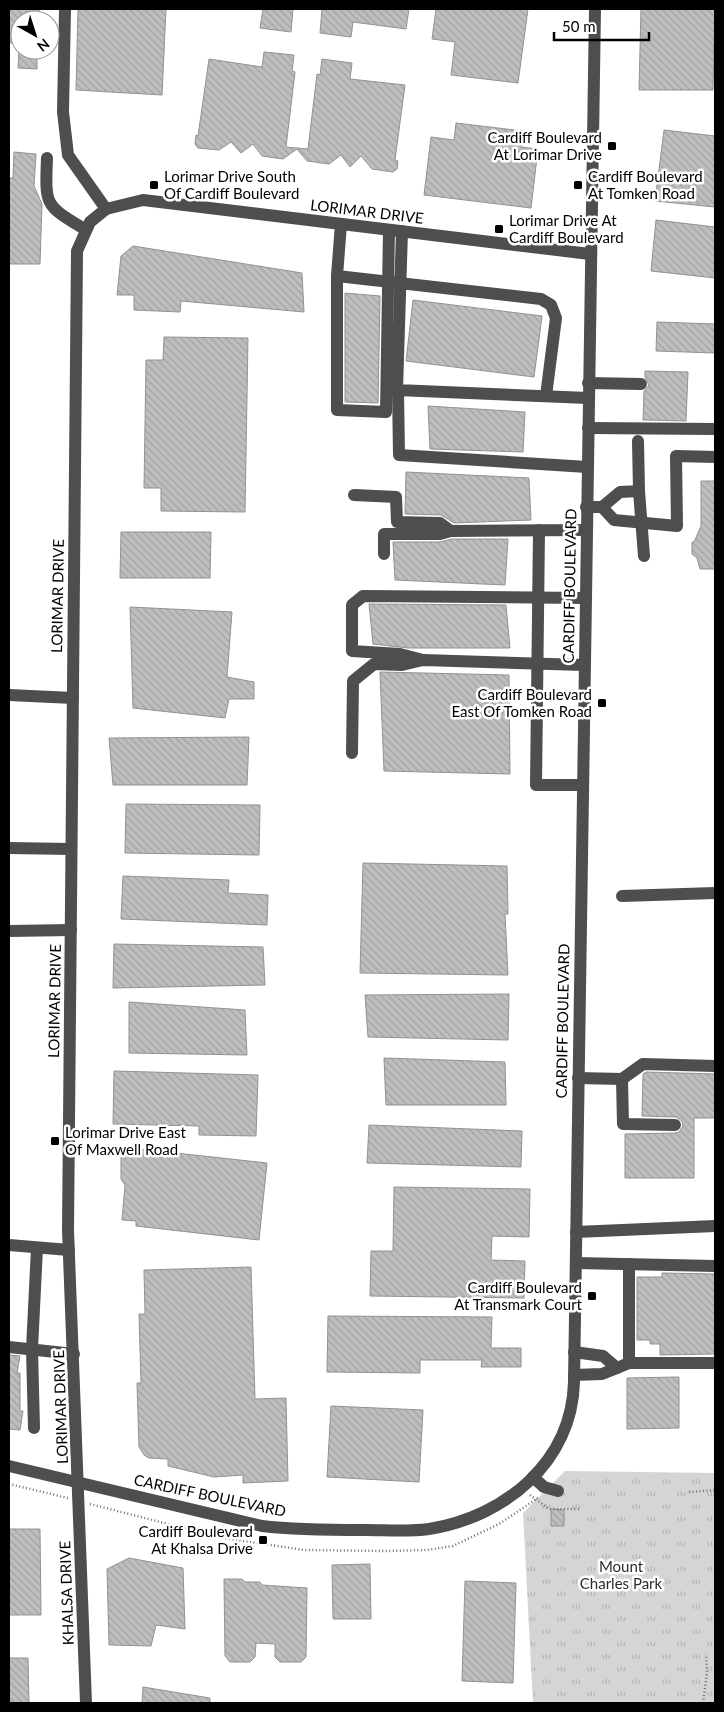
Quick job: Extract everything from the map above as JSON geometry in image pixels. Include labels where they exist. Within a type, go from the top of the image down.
[{"type":"street","points":[[65,9],[63,112],[68,155],[106,209]]},
{"type":"street","name":"CARDIFF BOULEVARD","points":[[9,1466],[262,1526],[295,1529],[430,1529],[455,1523],[476,1515],[522,1487],[533,1477],[554,1451],[564,1435],[573,1400],[574,1375],[595,9]]},
{"type":"street","points":[[47,158],[46,195],[49,204],[56,211],[86,230]]},
{"type":"street","name":"LORIMAR DRIVE","points":[[79,1482],[69,1250],[77,251],[90,222],[106,209],[143,200],[590,254]]},
{"type":"street","points":[[341,224],[337,276],[337,410],[386,412],[396,230]]},
{"type":"street","points":[[337,276],[541,299],[551,305],[556,318],[546,396]]},
{"type":"street","points":[[394,282],[399,455],[587,467]]},
{"type":"street","points":[[588,383],[640,384]]},
{"type":"street","points":[[398,390],[588,398]]},
{"type":"street","points":[[588,428],[715,428]]},
{"type":"street","points":[[638,441],[639,491],[644,556]]},
{"type":"street","points":[[602,507],[614,520],[677,526],[676,456],[715,457]]},
{"type":"street","points":[[586,507],[602,507],[620,492],[639,491]]},
{"type":"street","points":[[354,495],[396,497],[396,522],[440,523],[451,531]]},
{"type":"street","points":[[538,530],[536,785],[582,785]]},
{"type":"street","points":[[384,554],[384,534],[440,534],[451,531],[586,530]]},
{"type":"street","points":[[584,665],[423,660],[400,654],[352,651],[352,605],[363,596],[585,598]]},
{"type":"street","points":[[352,753],[353,681],[374,664],[402,665],[423,660]]},
{"type":"street","points":[[9,695],[73,698]]},
{"type":"street","points":[[9,848],[71,849]]},
{"type":"street","points":[[622,896],[715,893]]},
{"type":"street","points":[[9,931],[71,930]]},
{"type":"street","points":[[578,1078],[622,1079],[642,1064],[715,1066]]},
{"type":"street","points":[[622,1079],[623,1124],[676,1125]]},
{"type":"street","points":[[576,1232],[715,1226]]},
{"type":"street","points":[[9,1245],[69,1250]]},
{"type":"street","points":[[34,1428],[32,1349],[38,1248]]},
{"type":"street","points":[[576,1263],[715,1266]]},
{"type":"street","points":[[623,1366],[629,1264]]},
{"type":"street","points":[[9,1347],[74,1354]]},
{"type":"street","points":[[574,1352],[603,1356],[623,1366]]},
{"type":"street","points":[[574,1375],[602,1374],[623,1366],[715,1364]]},
{"type":"street","points":[[533,1477],[544,1488],[558,1491]]},
{"type":"street","name":"KHALSA DRIVE","points":[[79,1482],[86,1703]]},
{"type":"path","points":[[9,1484],[60,1495]]},
{"type":"path","points":[[522,1487],[534,1500],[549,1509],[578,1509]]},
{"type":"path","points":[[689,1492],[715,1490]]},
{"type":"path","points":[[107,1509],[223,1538],[304,1550],[374,1551],[440,1549],[499,1524],[522,1511]]},
{"type":"path","points":[[703,1703],[707,1673],[706,1654]]},
{"type":"green space","name":"Mount Charles Park","points":[[565,1471],[715,1473],[715,1703],[533,1703],[523,1513]]},
{"type":"building","points":[[9,9],[39,9],[10,10],[9,43]]},
{"type":"building","points":[[78,9],[166,9],[162,95],[76,90]]},
{"type":"building","points":[[263,9],[293,9],[291,32],[260,28]]},
{"type":"building","points":[[322,9],[409,9],[406,29],[353,22],[351,37],[320,33]]},
{"type":"building","points":[[436,9],[528,9],[518,83],[451,75],[455,42],[432,39]]},
{"type":"building","points":[[641,9],[715,9],[713,90],[639,90]]},
{"type":"building","points":[[264,52],[294,55],[292,71],[295,72],[286,147],[308,149],[317,74],[320,75],[322,59],[352,63],[350,79],[405,85],[395,160],[398,161],[397,169],[393,172],[372,169],[361,156],[350,167],[341,155],[329,164],[307,161],[297,149],[283,159],[262,156],[253,144],[241,153],[231,142],[219,150],[198,148],[195,144],[196,135],[198,136],[209,59],[262,67]]},
{"type":"building","points":[[18,60],[37,60],[37,69],[18,68]]},
{"type":"building","points":[[456,123],[523,131],[521,147],[538,149],[531,208],[424,195],[431,137],[454,140]]},
{"type":"building","points":[[664,130],[715,136],[715,207],[655,201]]},
{"type":"building","points":[[14,152],[36,154],[34,186],[42,204],[40,264],[9,264],[9,178],[13,178]]},
{"type":"building","points":[[656,220],[715,227],[715,278],[651,271]]},
{"type":"building","points":[[133,246],[302,273],[304,312],[181,301],[180,312],[134,310],[134,295],[117,295],[121,256]]},
{"type":"building","points":[[345,293],[380,296],[378,403],[345,402]]},
{"type":"building","points":[[413,300],[542,316],[534,377],[406,361]]},
{"type":"building","points":[[657,322],[715,324],[715,353],[656,351]]},
{"type":"building","points":[[164,337],[248,338],[245,512],[161,511],[161,488],[144,488],[146,360],[163,360]]},
{"type":"building","points":[[645,371],[688,372],[686,421],[643,420],[644,391],[649,385],[645,377]]},
{"type":"building","points":[[428,406],[525,412],[523,452],[430,449]]},
{"type":"building","points":[[406,472],[529,478],[531,520],[454,523],[441,515],[405,514]]},
{"type":"building","points":[[701,481],[715,481],[715,569],[700,569],[697,558],[692,554],[692,542],[694,542],[701,526]]},
{"type":"building","points":[[121,532],[211,532],[210,578],[120,578]]},
{"type":"building","points":[[452,539],[508,539],[505,585],[395,580],[393,542],[440,542]]},
{"type":"building","points":[[369,604],[506,605],[510,648],[408,648],[373,644]]},
{"type":"building","points":[[130,607],[232,612],[227,677],[254,682],[254,699],[229,699],[225,718],[133,708]]},
{"type":"building","points":[[380,672],[509,675],[510,774],[384,771]]},
{"type":"building","points":[[249,737],[247,785],[113,785],[109,738]]},
{"type":"building","points":[[126,804],[260,805],[259,855],[125,853]]},
{"type":"building","points":[[363,863],[507,866],[508,914],[505,914],[508,975],[360,973]]},
{"type":"building","points":[[123,876],[229,880],[228,893],[268,895],[267,925],[121,919]]},
{"type":"building","points":[[114,944],[263,947],[265,985],[113,988]]},
{"type":"building","points":[[509,994],[508,1040],[368,1037],[365,995]]},
{"type":"building","points":[[129,1002],[245,1010],[247,1055],[129,1053]]},
{"type":"building","points":[[384,1058],[505,1062],[506,1105],[386,1105]]},
{"type":"building","points":[[114,1071],[258,1075],[256,1136],[199,1135],[199,1126],[113,1124]]},
{"type":"building","points":[[646,1072],[715,1074],[715,1118],[694,1118],[694,1178],[625,1178],[625,1134],[675,1133],[679,1132],[683,1126],[682,1121],[676,1117],[642,1116],[643,1074]]},
{"type":"building","points":[[369,1125],[522,1131],[521,1167],[367,1163]]},
{"type":"building","points":[[121,1147],[267,1163],[259,1240],[136,1226],[136,1221],[122,1220],[125,1185],[121,1179]]},
{"type":"building","points":[[394,1187],[530,1189],[529,1237],[492,1236],[491,1260],[525,1261],[524,1298],[370,1296],[371,1251],[393,1251]]},
{"type":"building","points":[[251,1267],[255,1399],[286,1398],[288,1481],[243,1483],[243,1475],[214,1477],[168,1466],[168,1459],[149,1458],[144,1455],[139,1447],[137,1383],[141,1383],[139,1314],[145,1314],[144,1270]]},
{"type":"building","points":[[662,1273],[715,1274],[715,1354],[660,1355],[660,1344],[650,1344],[650,1340],[637,1340],[637,1277],[662,1277]]},
{"type":"building","points":[[328,1316],[492,1317],[491,1348],[521,1348],[521,1367],[481,1367],[482,1360],[420,1360],[420,1373],[327,1372]]},
{"type":"building","points":[[9,1355],[20,1356],[17,1373],[20,1373],[20,1411],[23,1411],[20,1430],[9,1429]]},
{"type":"building","points":[[679,1377],[679,1428],[627,1429],[627,1378]]},
{"type":"building","points":[[331,1406],[423,1410],[419,1482],[327,1477]]},
{"type":"building","points":[[551,1509],[564,1510],[564,1526],[551,1526]]},
{"type":"building","points":[[9,1529],[40,1529],[41,1615],[9,1615]]},
{"type":"building","points":[[129,1558],[183,1568],[185,1629],[156,1625],[151,1646],[109,1645],[107,1569]]},
{"type":"building","points":[[370,1564],[371,1619],[333,1619],[332,1565]]},
{"type":"building","points":[[224,1579],[242,1579],[245,1582],[260,1582],[262,1585],[307,1588],[306,1657],[301,1662],[280,1662],[275,1657],[275,1644],[256,1643],[255,1657],[250,1662],[230,1662],[225,1656]]},
{"type":"building","points":[[465,1581],[516,1583],[513,1683],[462,1681]]},
{"type":"building","points":[[9,1658],[28,1658],[29,1703],[9,1703]]},
{"type":"building","points":[[143,1687],[210,1698],[210,1703],[142,1703]]},
{"type":"place","name":"Cardiff Boulevard At Lorimar Drive","points":[[612,146]]},
{"type":"place","name":"Lorimar Drive South Of Cardiff Boulevard","points":[[154,185]]},
{"type":"place","name":"Cardiff Boulevard At Tomken Road","points":[[578,185]]},
{"type":"place","name":"Lorimar Drive At Cardiff Boulevard","points":[[499,229]]},
{"type":"place","name":"Cardiff Boulevard East Of Tomken Road","points":[[602,703]]},
{"type":"place","name":"Lorimar Drive East Of Maxwell Road","points":[[55,1141]]},
{"type":"place","name":"Cardiff Boulevard At Transmark Court","points":[[592,1296]]},
{"type":"place","name":"Cardiff Boulevard At Khalsa Drive","points":[[263,1540]]}]
